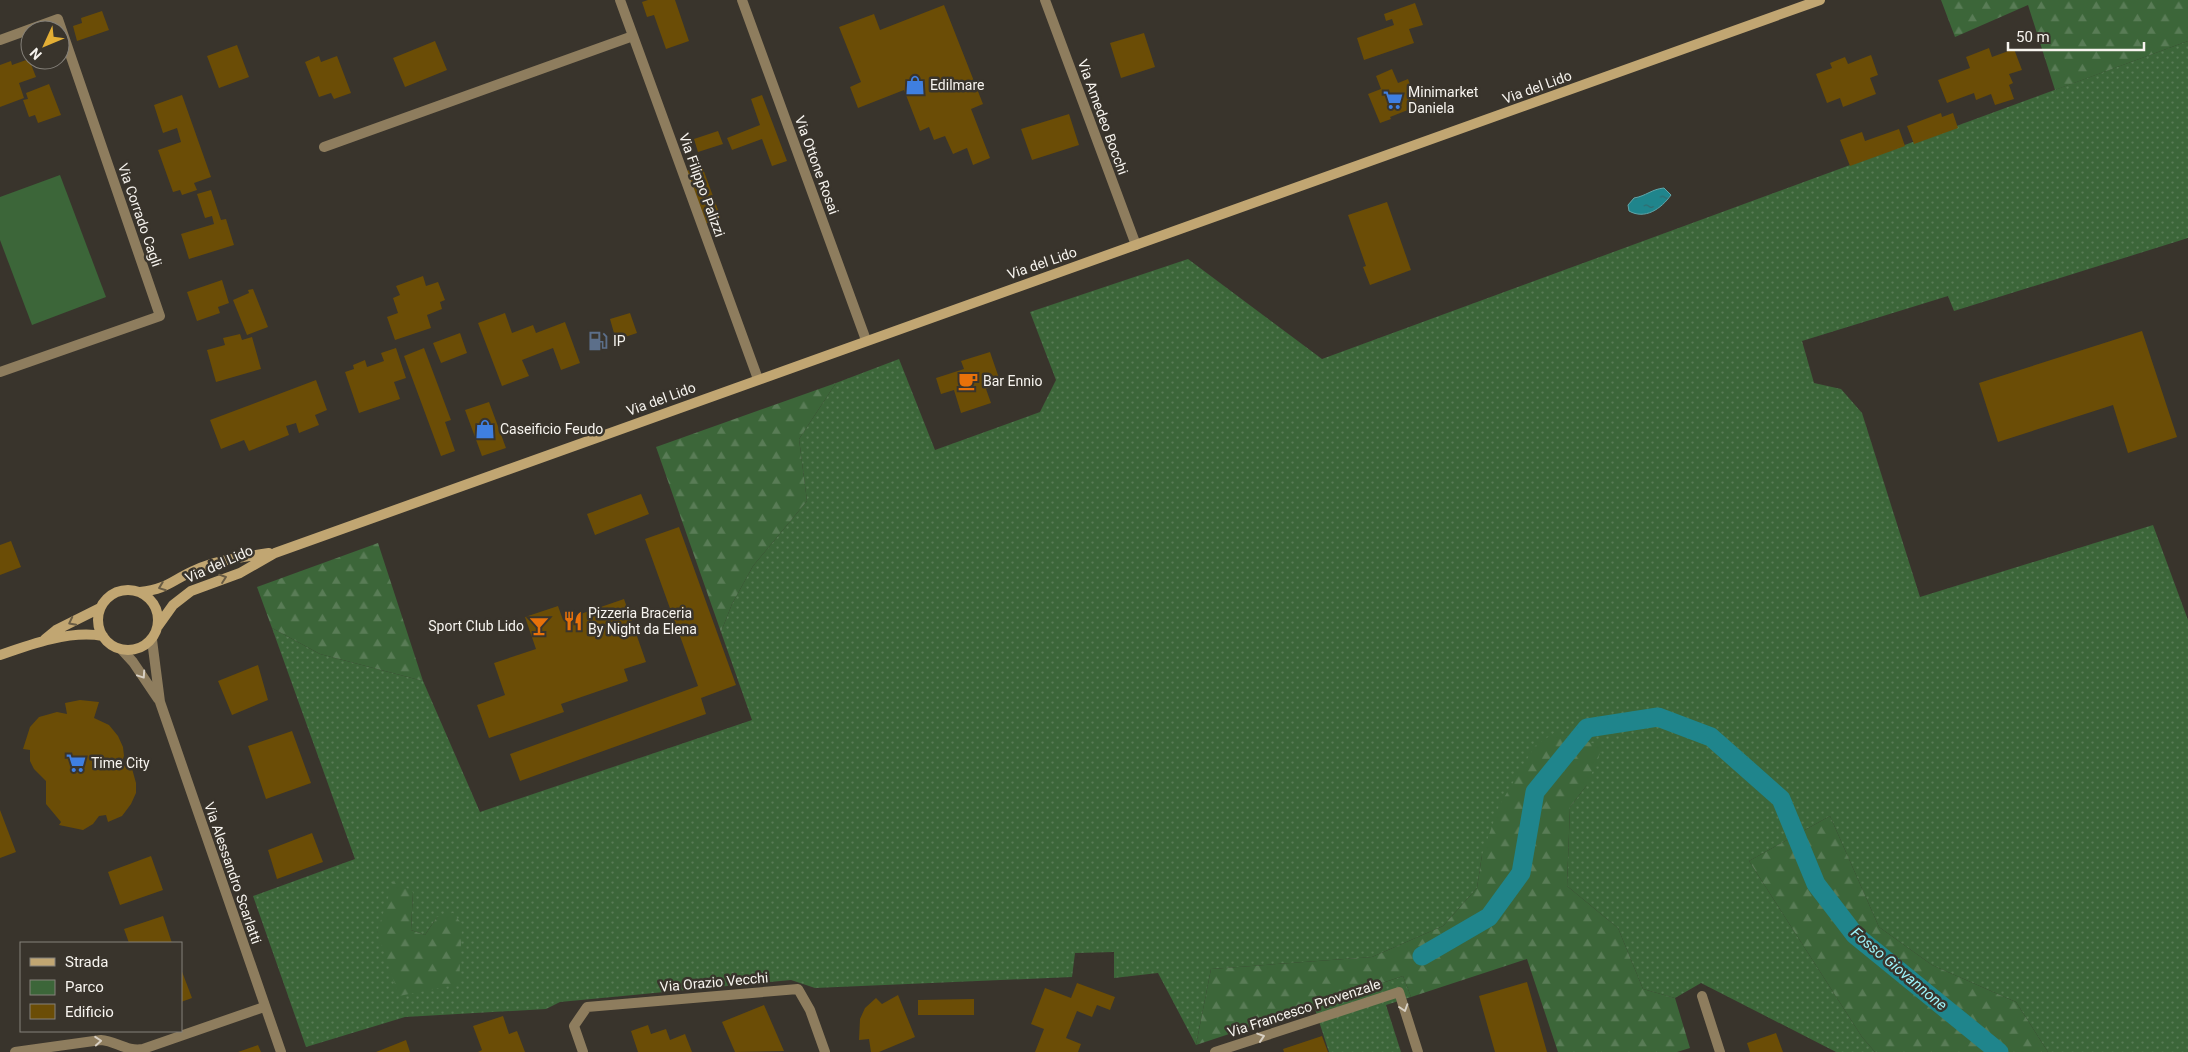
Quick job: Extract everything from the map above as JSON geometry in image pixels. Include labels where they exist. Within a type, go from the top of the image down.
[{"type":"main road","name":"Via del Lido","points":[[158,626],[173,605],[191,591],[240,573],[274,553],[1820,0]]},
{"type":"main road","name":"Via del Lido","points":[[140,592],[166,587],[192,571],[216,562],[274,553]]},
{"type":"main road","points":[[45,639],[56,630],[100,608],[110,596],[124,590],[140,592],[155,606],[158,626],[152,640],[138,649],[122,650],[114,647],[103,636],[99,628],[100,608]]},
{"type":"main road","points":[[0,655],[45,639],[90,634],[103,636]]},
{"type":"street","name":"Via Filippo Palizzi","points":[[620,0],[758,379]]},
{"type":"street","name":"Via Ottone Rosai","points":[[742,0],[866,340]]},
{"type":"street","name":"Via Amedeo Bocchi","points":[[1045,0],[1136,244]]},
{"type":"street","name":"Via Corrado Cagli","points":[[0,40],[58,19],[160,316],[0,372]]},
{"type":"street","points":[[324,147],[633,36]]},
{"type":"street","name":"Via Alessandro Scarlatti","points":[[152,640],[160,702],[281,1052]]},
{"type":"street","name":"Via Alessandro Scarlatti","points":[[122,650],[133,662],[160,702]]},
{"type":"street","name":"Via Orazio Vecchi","points":[[583,1052],[574,1026],[588,1007],[798,988],[810,1010],[825,1052]]},
{"type":"street","name":"Via Francesco Provenzale","points":[[1215,1052],[1399,992],[1418,1052]]},
{"type":"street","points":[[1702,996],[1720,1052]]},
{"type":"street","points":[[15,1052],[101,1040],[110,1040],[134,1051],[264,1007]]},
{"type":"green space","points":[[1941,0],[2188,0],[2188,41],[2055,90],[2028,5],[1955,37]]},
{"type":"green space","points":[[2188,41],[2188,238],[1954,311],[1948,296],[1802,341],[1814,383],[1841,389],[1862,413],[1920,597],[2153,525],[2188,620],[2188,1052],[2048,1052],[2016,1002],[1932,965],[1879,927],[1830,816],[1749,861],[1862,1037],[1875,1052],[1836,1052],[1701,983],[1675,998],[1643,989],[1618,928],[1567,886],[1570,807],[1587,785],[1482,855],[1477,888],[1443,926],[1372,957],[1211,969],[1196,1045],[1158,973],[1114,978],[1114,952],[1075,953],[1072,977],[815,988],[791,980],[560,1002],[546,1009],[405,1017],[306,1047],[253,896],[355,859],[272,628],[320,654],[423,681],[480,812],[752,720],[721,632],[732,604],[753,566],[807,501],[799,439],[836,383],[899,359],[935,450],[1040,412],[1056,380],[1030,312],[1188,259],[1322,359]],"holes":[[[413,892],[411,930],[425,935],[437,917],[458,984],[377,932]]]},
{"type":"green space","points":[[60,175],[106,297],[32,325],[0,240],[0,197]]},
{"type":"green space","points":[[836,383],[799,439],[807,501],[753,566],[732,604],[721,632],[656,447]]},
{"type":"green space","points":[[378,543],[423,681],[320,654],[272,628],[257,587]]},
{"type":"green space","points":[[1554,733],[1603,746],[1587,785],[1570,807],[1567,886],[1618,928],[1643,989],[1675,998],[1690,1048],[1677,1052],[1558,1052],[1527,959],[1411,997],[1403,976],[1196,1045],[1211,969],[1372,957],[1443,926],[1477,888],[1482,855],[1499,806],[1535,746]]},
{"type":"green space","points":[[1830,816],[1879,927],[1932,965],[2016,1002],[2048,1052],[1875,1052],[1862,1037],[1749,861]]},
{"type":"green space","points":[[394,880],[413,892],[411,930],[425,935],[437,917],[453,913],[462,924],[459,984],[399,996],[377,932]]},
{"type":"green space","points":[[1403,976],[1411,997],[1386,1005],[1401,1052],[1329,1052],[1314,1006]]},
{"type":"water","points":[[1664,188],[1671,195],[1658,209],[1647,214],[1629,211],[1628,205],[1634,198]]},
{"type":"building","points":[[648,0],[675,0],[689,41],[666,49],[654,15],[647,17],[642,2]]},
{"type":"building","points":[[1415,3],[1423,25],[1409,29],[1414,43],[1364,60],[1357,38],[1394,25],[1392,19],[1386,21],[1384,14]]},
{"type":"building","name":"Edilmare","points":[[944,5],[983,104],[971,109],[990,158],[973,165],[967,148],[953,154],[945,136],[934,140],[929,127],[920,131],[904,90],[858,108],[850,87],[861,82],[839,27],[874,14],[880,30]]},
{"type":"building","points":[[102,11],[109,30],[77,41],[73,26],[82,23],[81,18]]},
{"type":"building","points":[[1144,33],[1155,67],[1121,78],[1110,43]]},
{"type":"building","points":[[435,41],[447,70],[405,87],[393,58]]},
{"type":"building","points":[[237,45],[249,77],[219,88],[207,56]]},
{"type":"building","points":[[1989,48],[1992,57],[2014,49],[2022,70],[2009,74],[2013,83],[2009,85],[2014,99],[1995,105],[1991,94],[1976,100],[1974,93],[1947,103],[1938,80],[1970,68],[1966,57]]},
{"type":"building","points":[[1871,55],[1878,75],[1870,78],[1876,94],[1843,107],[1840,98],[1827,103],[1816,74],[1832,68],[1830,63],[1845,57],[1848,64]]},
{"type":"building","points":[[319,56],[321,62],[337,56],[351,93],[334,99],[331,93],[319,97],[305,62]]},
{"type":"building","points":[[11,61],[12,65],[20,62],[20,70],[33,70],[36,77],[19,83],[24,98],[0,107],[0,65]]},
{"type":"building","name":"Minimarket Daniela","points":[[1392,69],[1398,83],[1408,79],[1418,106],[1380,123],[1368,94],[1381,89],[1376,76]]},
{"type":"building","points":[[49,84],[61,115],[38,123],[35,115],[29,117],[23,100],[28,99],[26,93]]},
{"type":"building","points":[[182,95],[211,177],[194,183],[197,190],[182,195],[180,190],[173,192],[158,150],[181,142],[177,128],[163,133],[154,105]]},
{"type":"building","points":[[762,95],[787,161],[772,166],[762,139],[732,150],[727,138],[760,125],[751,99]]},
{"type":"building","points":[[1941,113],[1942,117],[1953,113],[1958,128],[1914,144],[1907,126]]},
{"type":"building","points":[[1069,114],[1079,145],[1032,160],[1021,129]]},
{"type":"building","points":[[1899,129],[1905,146],[1850,166],[1840,140],[1862,132],[1865,141]]},
{"type":"building","points":[[718,131],[723,144],[698,152],[694,139]]},
{"type":"building","points":[[702,166],[721,218],[705,224],[686,171]]},
{"type":"building","points":[[211,190],[221,220],[226,219],[234,245],[189,259],[181,234],[214,224],[212,216],[205,218],[197,194]]},
{"type":"building","points":[[1387,202],[1411,270],[1370,285],[1363,267],[1366,266],[1348,215]]},
{"type":"building","points":[[423,276],[426,286],[438,282],[445,300],[440,302],[442,309],[427,315],[431,328],[395,340],[387,317],[398,313],[393,298],[400,295],[396,286]]},
{"type":"building","points":[[222,280],[229,303],[218,307],[220,313],[197,321],[187,292]]},
{"type":"building","points":[[253,289],[268,327],[247,335],[233,300],[249,293],[248,290]]},
{"type":"building","points":[[505,313],[512,333],[533,325],[536,333],[565,322],[580,363],[561,370],[553,348],[522,360],[529,376],[502,386],[478,323]]},
{"type":"building","points":[[630,313],[637,333],[616,340],[610,319]]},
{"type":"building","points":[[2142,331],[2177,437],[2128,453],[2113,405],[1998,442],[1979,383]]},
{"type":"building","points":[[460,333],[467,353],[441,363],[433,343]]},
{"type":"building","points":[[240,334],[242,340],[252,337],[261,369],[216,382],[207,350],[225,345],[223,338]]},
{"type":"building","points":[[396,348],[406,378],[394,382],[400,399],[359,413],[345,372],[354,369],[353,365],[365,360],[367,367],[384,361],[381,353]]},
{"type":"building","points":[[424,348],[451,420],[445,422],[455,451],[441,456],[404,356]]},
{"type":"building","name":"Bar Ennio","points":[[990,352],[1001,384],[986,389],[991,403],[961,413],[954,390],[941,394],[936,378],[964,369],[961,361]]},
{"type":"building","points":[[316,380],[327,410],[315,415],[319,425],[299,433],[296,423],[286,426],[289,435],[249,451],[244,440],[221,449],[210,420]]},
{"type":"building","name":"Caseificio Feudo","points":[[489,402],[506,448],[482,456],[465,410]]},
{"type":"building","points":[[641,494],[649,514],[595,535],[587,514]]},
{"type":"building","points":[[679,527],[736,685],[701,698],[706,714],[520,781],[510,754],[698,686],[645,539]]},
{"type":"building","points":[[11,541],[21,567],[0,575],[0,545]]},
{"type":"building","points":[[624,599],[646,662],[624,669],[628,681],[561,704],[564,712],[489,738],[477,705],[505,695],[494,663],[536,649],[525,617],[558,606],[563,620]]},
{"type":"building","points":[[258,665],[268,700],[232,715],[218,681]]},
{"type":"building","name":"Time City","points":[[80,700],[99,702],[94,718],[109,725],[118,736],[123,747],[124,756],[120,766],[131,765],[136,783],[136,793],[122,816],[108,822],[106,815],[99,816],[93,824],[83,830],[59,825],[61,822],[46,804],[46,781],[34,769],[30,761],[30,750],[23,749],[30,727],[39,717],[57,712],[67,714],[65,703]]},
{"type":"building","points":[[292,731],[311,783],[266,799],[248,746]]},
{"type":"building","points":[[0,810],[16,852],[0,858]]},
{"type":"building","points":[[312,833],[323,862],[277,879],[268,850]]},
{"type":"building","points":[[151,856],[163,890],[120,905],[108,872]]},
{"type":"building","points":[[163,916],[172,942],[129,942],[124,929]]},
{"type":"building","points":[[182,972],[192,998],[182,1002]]},
{"type":"building","points":[[1527,982],[1547,1052],[1495,1052],[1479,996]]},
{"type":"building","points":[[1077,983],[1115,997],[1110,1010],[1097,1005],[1092,1017],[1077,1011],[1066,1038],[1081,1044],[1078,1052],[1035,1052],[1044,1029],[1031,1024],[1045,988],[1071,998]]},
{"type":"building","points":[[898,995],[915,1037],[879,1052],[871,1052],[869,1039],[859,1040],[860,1019],[865,1008],[876,998],[882,1004]]},
{"type":"building","points":[[974,999],[974,1015],[918,1015],[918,1000]]},
{"type":"building","points":[[764,1005],[784,1051],[735,1052],[722,1022]]},
{"type":"building","points":[[503,1016],[509,1034],[517,1031],[525,1052],[478,1052],[482,1050],[473,1026]]},
{"type":"building","points":[[648,1025],[651,1034],[666,1029],[670,1040],[685,1034],[692,1052],[638,1052],[631,1031]]},
{"type":"building","points":[[1776,1033],[1783,1052],[1750,1052],[1747,1043]]},
{"type":"building","points":[[1322,1036],[1328,1052],[1284,1052],[1283,1049]]},
{"type":"building","points":[[406,1040],[410,1052],[376,1052]]},
{"type":"building","points":[[258,1045],[261,1052],[238,1052]]},
{"type":"waterway","name":"Fosso Giovannone","points":[[1422,956],[1489,917],[1521,873],[1535,792],[1587,728],[1658,717],[1711,737],[1781,799],[1816,884],[1855,935],[1999,1052]]},
{"type":"place","name":"Edilmare","points":[[915,85]]},
{"type":"place","name":"Minimarket Daniela","points":[[1393,100]]},
{"type":"place","name":"IP","points":[[598,341]]},
{"type":"place","name":"Bar Ennio","points":[[968,381]]},
{"type":"place","name":"Caseificio Feudo","points":[[485,429]]},
{"type":"place","name":"Pizzeria Braceria By Night da Elena","points":[[573,621]]},
{"type":"place","name":"Sport Club Lido","points":[[539,626]]},
{"type":"place","name":"Time City","points":[[76,763]]}]
